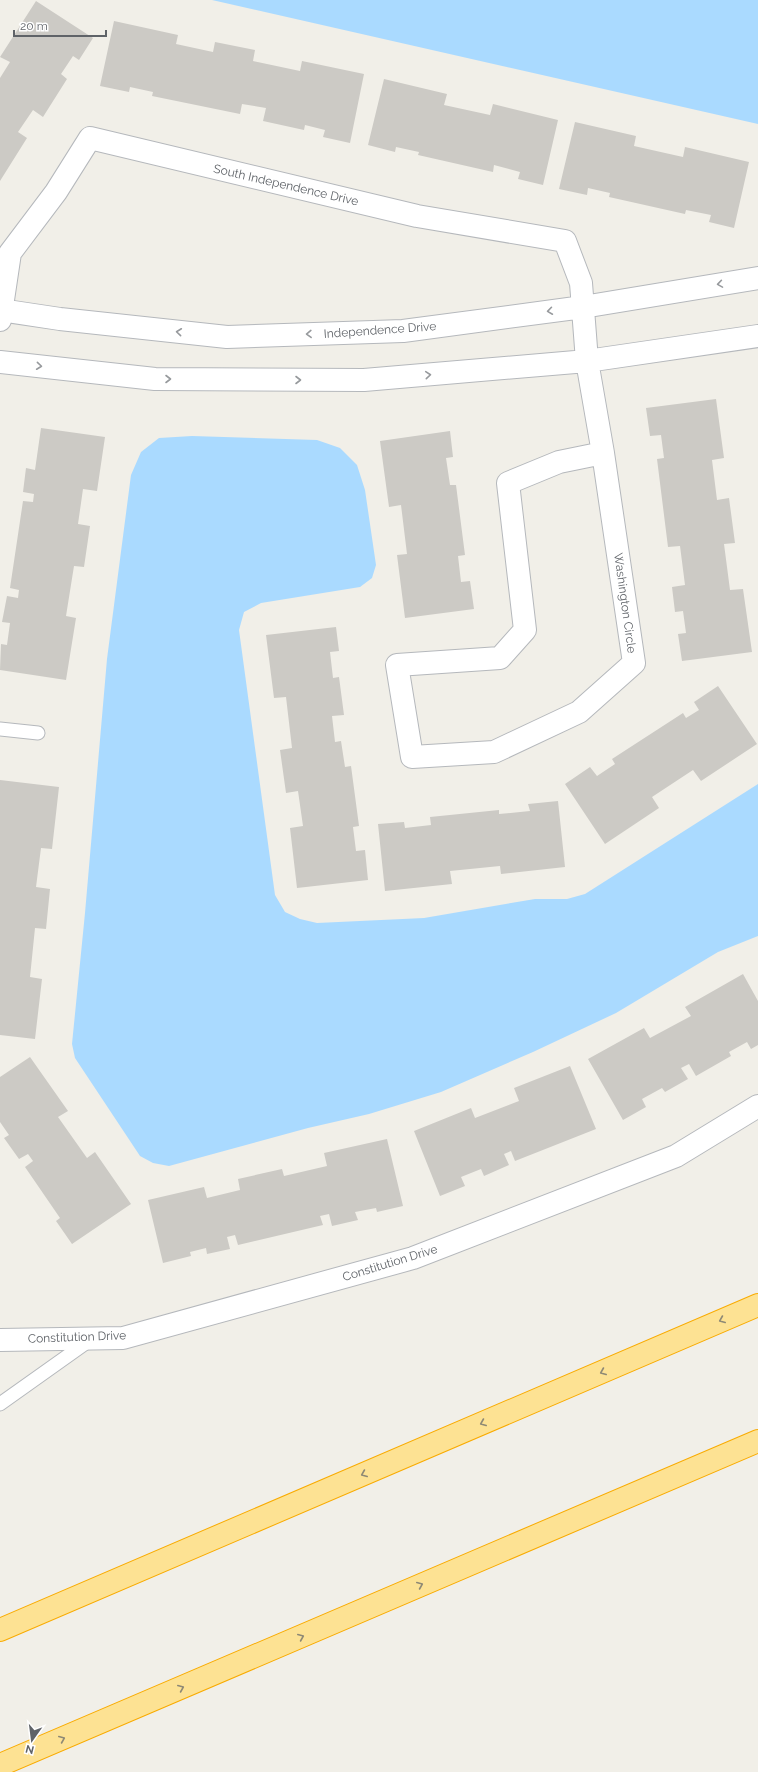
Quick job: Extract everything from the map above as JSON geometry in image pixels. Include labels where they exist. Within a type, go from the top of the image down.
[{"type":"highway","points":[[0,1630],[758,1305]]},
{"type":"highway","points":[[0,1765],[758,1441]]},
{"type":"street","name":"South Independence Drive","points":[[0,314],[10,253],[56,192],[90,138],[417,216],[566,241],[581,283],[587,360],[603,453]]},
{"type":"street","name":"Independence Drive","points":[[0,314],[227,337],[402,331],[583,307],[758,278]]},
{"type":"street","points":[[0,362],[155,379],[364,380],[587,360],[758,336]]},
{"type":"street","name":"Washington Circle","points":[[603,453],[634,663],[578,712],[494,752],[412,757],[397,665],[500,658],[525,630],[508,483],[559,462],[603,453]]},
{"type":"street","name":"Constitution Drive","points":[[0,1340],[124,1338],[413,1258],[676,1156],[758,1106]]},
{"type":"lane","points":[[0,729],[38,733]]},
{"type":"lane","points":[[0,1404],[92,1338]]},
{"type":"water","points":[[212,0],[758,0],[758,124]]},
{"type":"water","points":[[192,436],[317,440],[340,448],[357,465],[365,490],[376,565],[372,578],[360,587],[261,603],[244,612],[239,630],[275,895],[285,912],[300,919],[317,923],[424,918],[535,899],[567,899],[585,894],[758,784],[758,936],[718,952],[616,1013],[533,1052],[441,1092],[369,1114],[308,1128],[169,1166],[153,1163],[140,1156],[75,1058],[72,1044],[107,659],[131,475],[141,452],[159,438]]},
{"type":"building","points":[[36,1],[93,38],[79,60],[73,56],[61,74],[67,79],[43,117],[33,110],[18,132],[27,138],[0,181],[0,78],[10,62],[0,57]]},
{"type":"building","points":[[114,21],[178,35],[176,44],[213,52],[215,42],[255,50],[253,61],[300,71],[302,61],[364,74],[350,143],[323,137],[325,130],[305,125],[304,130],[263,121],[266,108],[242,104],[240,114],[152,96],[153,92],[130,87],[129,92],[100,86]]},
{"type":"building","points":[[384,79],[447,94],[444,105],[490,115],[493,104],[558,120],[543,185],[518,179],[520,172],[494,165],[493,172],[418,155],[419,152],[396,147],[395,152],[368,145]]},
{"type":"building","points":[[575,122],[636,136],[634,146],[683,157],[685,147],[749,162],[734,228],[709,222],[711,215],[686,210],[685,214],[609,197],[610,193],[588,188],[587,195],[559,189]]},
{"type":"building","points":[[716,399],[724,458],[712,460],[717,500],[729,498],[735,543],[724,544],[730,590],[743,589],[752,652],[682,661],[678,634],[686,633],[683,611],[675,612],[672,587],[685,585],[680,546],[668,547],[657,459],[664,458],[661,435],[650,436],[646,408]]},
{"type":"building","points":[[41,428],[105,437],[97,491],[83,489],[78,524],[90,526],[84,567],[74,566],[66,616],[76,618],[66,680],[0,670],[1,644],[7,645],[10,623],[2,622],[7,596],[18,598],[19,590],[10,588],[23,501],[33,502],[34,494],[23,492],[26,468],[35,470]]},
{"type":"building","points":[[450,431],[453,457],[446,458],[450,485],[456,485],[465,555],[458,556],[461,582],[470,581],[474,609],[405,618],[397,555],[407,554],[401,505],[389,507],[380,441]]},
{"type":"building","points":[[336,627],[339,651],[330,652],[333,678],[339,677],[344,715],[332,716],[335,742],[341,741],[345,767],[351,766],[359,826],[353,827],[356,851],[365,850],[368,880],[297,888],[290,828],[303,826],[298,791],[286,793],[280,750],[292,748],[286,697],[274,698],[266,635]]},
{"type":"building","points":[[718,686],[757,744],[701,781],[693,770],[652,797],[659,808],[605,844],[565,784],[590,767],[597,776],[615,764],[612,759],[683,713],[686,718],[699,710],[694,702]]},
{"type":"building","points":[[0,780],[59,787],[52,849],[41,848],[36,887],[50,889],[46,929],[35,928],[30,977],[42,979],[35,1039],[0,1035]]},
{"type":"building","points":[[558,801],[565,867],[501,874],[500,866],[450,871],[452,884],[385,891],[378,824],[404,822],[405,828],[431,825],[430,817],[499,810],[499,814],[530,811],[528,804]]},
{"type":"building","points":[[743,974],[758,1001],[758,1045],[751,1049],[747,1042],[729,1052],[731,1056],[696,1076],[689,1064],[681,1068],[688,1079],[665,1092],[662,1088],[642,1099],[646,1107],[623,1120],[588,1059],[644,1028],[650,1038],[691,1016],[685,1007]]},
{"type":"building","points":[[30,1057],[68,1111],[58,1117],[87,1158],[95,1152],[131,1204],[72,1244],[56,1221],[60,1218],[25,1167],[33,1161],[28,1154],[19,1159],[4,1138],[9,1135],[0,1122],[0,1077]]},
{"type":"building","points":[[570,1066],[596,1129],[515,1161],[511,1151],[504,1154],[509,1165],[484,1176],[481,1169],[461,1177],[465,1186],[440,1196],[414,1131],[471,1108],[475,1118],[519,1101],[514,1088]]},
{"type":"building","points":[[387,1139],[403,1206],[377,1212],[376,1208],[355,1212],[358,1220],[332,1226],[329,1214],[320,1216],[323,1225],[238,1245],[235,1235],[227,1237],[230,1249],[207,1254],[206,1248],[190,1252],[191,1256],[163,1263],[148,1200],[204,1187],[207,1198],[240,1190],[238,1179],[282,1169],[284,1176],[327,1166],[324,1153]]}]
